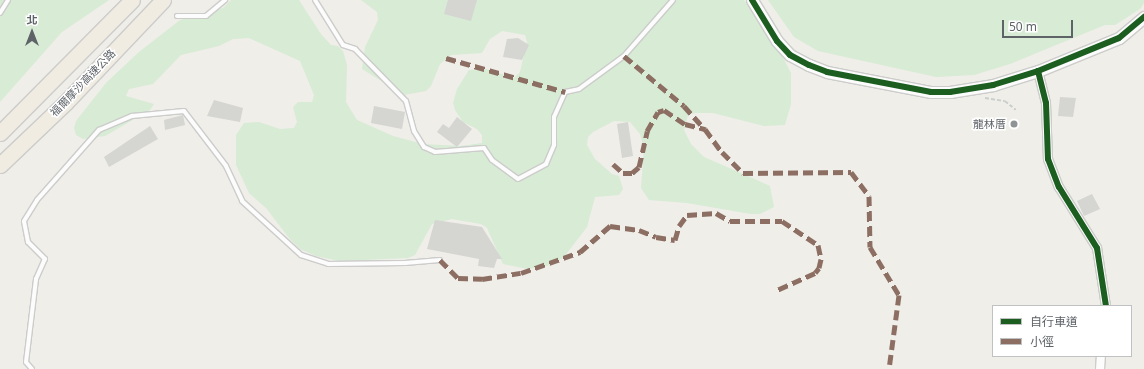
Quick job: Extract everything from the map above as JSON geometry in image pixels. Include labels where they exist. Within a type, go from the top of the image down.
[{"type":"highway","name":"福爾摩沙高速公路","points":[[0,134],[132,0]]},
{"type":"highway","name":"福爾摩沙高速公路","points":[[0,165],[65,103],[163,0]]},
{"type":"street","points":[[752,0],[765,24],[790,55],[827,72],[931,92],[950,92],[993,85],[1038,71],[1119,38],[1144,17]]},
{"type":"street","points":[[1038,71],[1046,103],[1048,159],[1059,187],[1097,248],[1106,305]]},
{"type":"street","points":[[1100,369],[1101,357]]},
{"type":"lane","points":[[0,13],[8,0]]},
{"type":"lane","points":[[176,16],[206,16],[224,0]]},
{"type":"lane","points":[[315,0],[343,45],[355,49],[406,100],[414,131],[424,147],[435,152],[484,148],[492,160],[518,179],[546,164],[554,145],[554,117],[565,92],[579,89],[624,56],[673,0]]},
{"type":"lane","points":[[32,369],[26,362],[36,278],[45,259],[28,242],[24,221],[37,200],[99,130],[132,116],[184,111],[226,166],[242,201],[301,255],[328,264],[405,264],[440,260]]},
{"type":"path","points":[[984,97],[1005,101],[1016,110]]},
{"type":"green space","points":[[0,0],[109,0],[62,32],[0,102]]},
{"type":"green space","points":[[231,0],[299,0],[321,34],[331,45],[338,46],[343,51],[347,65],[346,102],[357,120],[393,136],[423,144],[461,146],[482,143],[482,135],[477,129],[463,122],[455,110],[453,103],[457,89],[469,70],[486,69],[514,78],[520,72],[527,42],[525,35],[502,31],[490,39],[482,53],[451,55],[440,64],[431,86],[426,91],[404,95],[362,69],[365,47],[378,20],[377,12],[361,0],[744,0],[774,40],[791,73],[791,104],[785,125],[764,126],[713,113],[695,113],[688,115],[684,130],[691,144],[704,157],[770,186],[774,207],[760,214],[751,214],[687,203],[649,200],[641,188],[644,149],[640,134],[630,122],[614,121],[593,132],[588,137],[587,145],[595,159],[612,174],[619,176],[623,189],[619,195],[595,197],[587,227],[564,257],[551,265],[528,269],[503,264],[487,228],[481,224],[452,219],[432,224],[415,255],[408,258],[339,261],[316,256],[300,249],[289,238],[266,208],[249,193],[236,165],[236,135],[244,123],[259,122],[280,129],[294,128],[297,122],[293,107],[298,102],[312,102],[314,95],[300,61],[249,38],[233,39],[219,46],[181,55],[153,84],[129,89],[126,96],[154,104],[150,110],[105,136],[83,139],[76,135],[74,128],[76,121],[106,83],[139,52],[180,20],[223,8]]},
{"type":"green space","points":[[768,0],[1144,0],[1144,3],[1140,9],[1115,25],[1105,25],[1010,64],[974,75],[936,77],[818,51],[794,37]]},
{"type":"building","points":[[448,0],[477,0],[471,21],[444,14]]},
{"type":"building","points":[[518,38],[529,45],[522,60],[503,57],[507,39]]},
{"type":"building","points":[[1060,97],[1076,98],[1073,117],[1058,116]]},
{"type":"building","points":[[214,100],[243,108],[240,122],[207,116]]},
{"type":"building","points":[[374,106],[405,112],[402,129],[371,123]]},
{"type":"building","points":[[183,115],[185,125],[165,130],[164,120]]},
{"type":"building","points":[[457,117],[472,129],[457,147],[437,132],[443,124],[449,128]]},
{"type":"building","points":[[628,122],[633,156],[622,158],[617,124]]},
{"type":"building","points":[[150,126],[158,139],[109,167],[104,157]]},
{"type":"building","points":[[1092,194],[1100,209],[1084,216],[1077,201]]},
{"type":"building","points":[[435,220],[482,227],[502,259],[497,259],[494,268],[478,266],[479,259],[427,249]]},
{"type":"marked path","points":[[624,56],[684,106],[705,129],[722,152],[743,173],[851,172],[869,196],[870,247],[899,295],[889,369]]},
{"type":"marked path","points":[[446,58],[565,92]]},
{"type":"marked path","points":[[613,164],[623,173],[632,173],[639,167],[647,131],[658,112],[664,110],[685,124],[705,129]]},
{"type":"marked path","points":[[440,260],[458,278],[482,279],[521,273],[580,252],[610,226],[639,230],[656,237],[675,240],[679,226],[687,215],[716,213],[730,221],[782,221],[818,245],[821,259],[819,268],[815,273],[775,291]]},
{"type":"cycle path","points":[[752,0],[777,41],[790,55],[809,65],[827,72],[931,92],[950,92],[993,85],[1038,71],[1119,38],[1144,17]]},
{"type":"cycle path","points":[[1038,71],[1046,103],[1048,159],[1059,187],[1097,248],[1106,305]]},
{"type":"place","name":"龍林厝","points":[[1014,124]]}]
